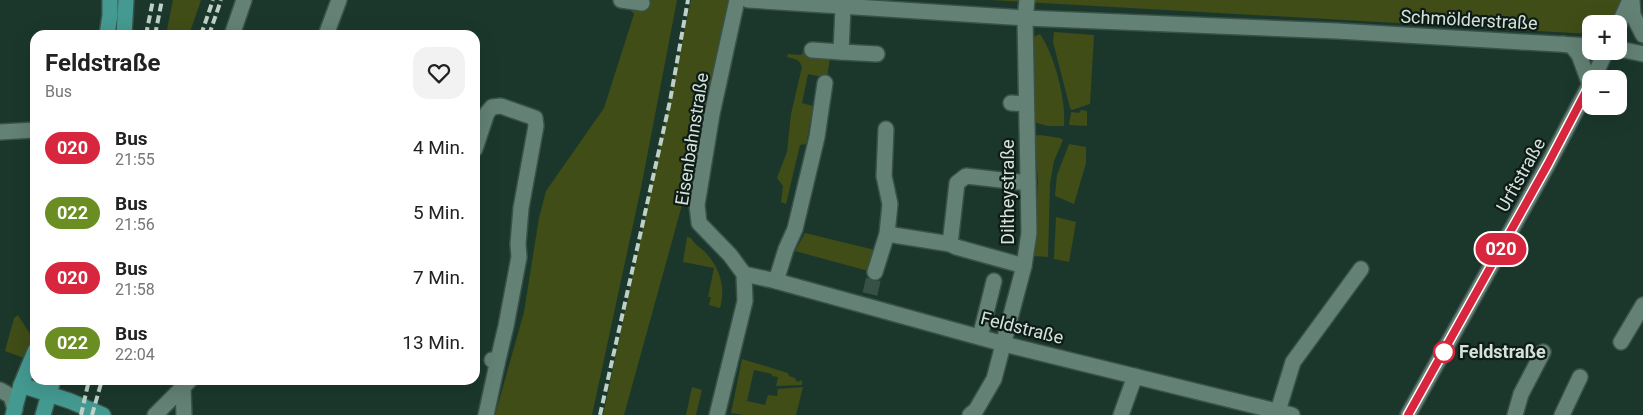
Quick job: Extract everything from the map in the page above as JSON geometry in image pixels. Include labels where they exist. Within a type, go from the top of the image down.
[{"type":"main road","points":[[108,30],[110,0]]},
{"type":"main road","points":[[124,30],[126,0]]},
{"type":"main road","points":[[6,390],[30,357]]},
{"type":"main road","points":[[6,390],[52,387],[103,415]]},
{"type":"main road","points":[[6,390],[14,412],[30,399],[52,387]]},
{"type":"main road","points":[[44,415],[52,387]]},
{"type":"street","points":[[234,30],[244,0]]},
{"type":"street","points":[[328,30],[338,0]]},
{"type":"street","points":[[621,0],[642,3]]},
{"type":"street","name":"Eisenbahnstraße","points":[[737,0],[712,114],[697,205],[700,223],[730,255],[744,274]]},
{"type":"street","name":"Schmölderstraße","points":[[748,0],[984,20],[1025,18],[1337,31],[1582,45]]},
{"type":"street","name":"Diltheystraße","points":[[970,415],[976,410],[994,379],[1024,266],[1029,233],[1025,18],[1027,0]]},
{"type":"street","points":[[1624,15],[1631,0]]},
{"type":"street","points":[[1631,0],[1633,15],[1643,35]]},
{"type":"street","points":[[840,52],[843,7]]},
{"type":"street","name":"Schmölderstraße","points":[[1559,43],[1572,46],[1579,55],[1586,70]]},
{"type":"street","points":[[812,50],[877,54]]},
{"type":"street","points":[[1627,51],[1643,54]]},
{"type":"street","points":[[776,281],[786,248],[795,229],[816,137],[825,83]]},
{"type":"street","name":"Urftstraße","points":[[1408,415],[1582,99]]},
{"type":"street","points":[[1010,103],[1026,104]]},
{"type":"street","points":[[480,134],[487,113],[492,107],[501,106],[535,118],[536,126],[521,208],[518,244],[519,257],[506,326],[494,362],[486,415]]},
{"type":"street","points":[[875,272],[887,234],[890,204],[884,176],[886,128]]},
{"type":"street","points":[[0,132],[30,130]]},
{"type":"street","points":[[950,244],[957,182],[966,176],[1028,183]]},
{"type":"street","points":[[887,234],[950,244],[1024,266]]},
{"type":"street","points":[[980,337],[1000,259]]},
{"type":"street","points":[[1285,413],[1293,362],[1361,269]]},
{"type":"street","points":[[717,415],[745,301],[744,274]]},
{"type":"street","name":"Feldstraße","points":[[744,274],[868,300],[1004,344],[1285,413]]},
{"type":"street","points":[[1621,342],[1643,305]]},
{"type":"street","points":[[1515,415],[1521,394],[1543,352]]},
{"type":"street","points":[[1121,415],[1135,376]]},
{"type":"street","points":[[1562,415],[1580,377]]},
{"type":"street","points":[[155,415],[186,385]]},
{"type":"street","points":[[184,415],[187,385]]},
{"type":"green space","points":[[173,0],[201,0],[191,30],[167,30]]},
{"type":"green space","points":[[622,0],[677,0],[641,188],[592,415],[495,415],[524,312],[539,218],[546,191],[604,108],[634,14]]},
{"type":"green space","points":[[691,0],[732,0],[702,140],[682,205],[624,415],[603,415]]},
{"type":"green space","points":[[990,0],[1621,0],[1615,15],[1582,15],[1582,33]]},
{"type":"green space","points":[[1054,32],[1094,35],[1090,104],[1072,110],[1070,108],[1053,42]]},
{"type":"green space","points":[[1040,34],[1055,66],[1063,104],[1064,126],[1048,126],[1033,122],[1031,38]]},
{"type":"green space","points":[[803,52],[830,58],[827,78],[808,74],[802,103],[813,106],[806,144],[800,145],[786,204],[781,202],[783,186],[777,178],[787,152],[791,114],[802,67],[798,61],[787,57],[788,54],[801,55]]},
{"type":"green space","points":[[1081,110],[1087,111],[1087,126],[1069,125],[1071,112],[1079,113]]},
{"type":"green space","points":[[1040,135],[1063,140],[1054,161],[1050,183],[1048,257],[1032,256],[1038,181],[1034,136]]},
{"type":"green space","points":[[1069,144],[1086,147],[1086,163],[1074,204],[1055,196],[1057,175]]},
{"type":"green space","points":[[1056,217],[1076,222],[1069,262],[1054,259]]},
{"type":"green space","points":[[805,233],[875,250],[872,272],[795,251]]},
{"type":"green space","points":[[687,237],[691,238],[705,252],[718,271],[722,285],[720,308],[709,305],[711,297],[708,297],[714,268],[683,262]]},
{"type":"green space","points":[[18,315],[30,334],[30,342],[24,358],[5,351],[14,318]]},
{"type":"green space","points":[[742,359],[788,373],[797,382],[802,380],[802,385],[776,386],[778,377],[754,370],[747,401],[765,405],[768,395],[777,396],[778,389],[803,387],[796,415],[744,415],[731,413]]},
{"type":"green space","points":[[692,387],[702,390],[696,415],[686,415]]},
{"type":"tunnel","points":[[870,294],[875,272]]},
{"type":"railway","points":[[147,30],[153,0]]},
{"type":"railway","points":[[156,30],[162,0]]},
{"type":"railway","points":[[203,30],[213,0]]},
{"type":"railway","points":[[211,30],[221,0]]},
{"type":"railway","points":[[600,415],[670,101],[688,0]]},
{"type":"railway","points":[[81,415],[88,385]]},
{"type":"railway","points":[[92,415],[101,385]]},
{"type":"bus line","name":"020","points":[[1408,415],[1548,164],[1582,99]]},
{"type":"place","name":"Feldstraße","points":[[1444,352]]}]
